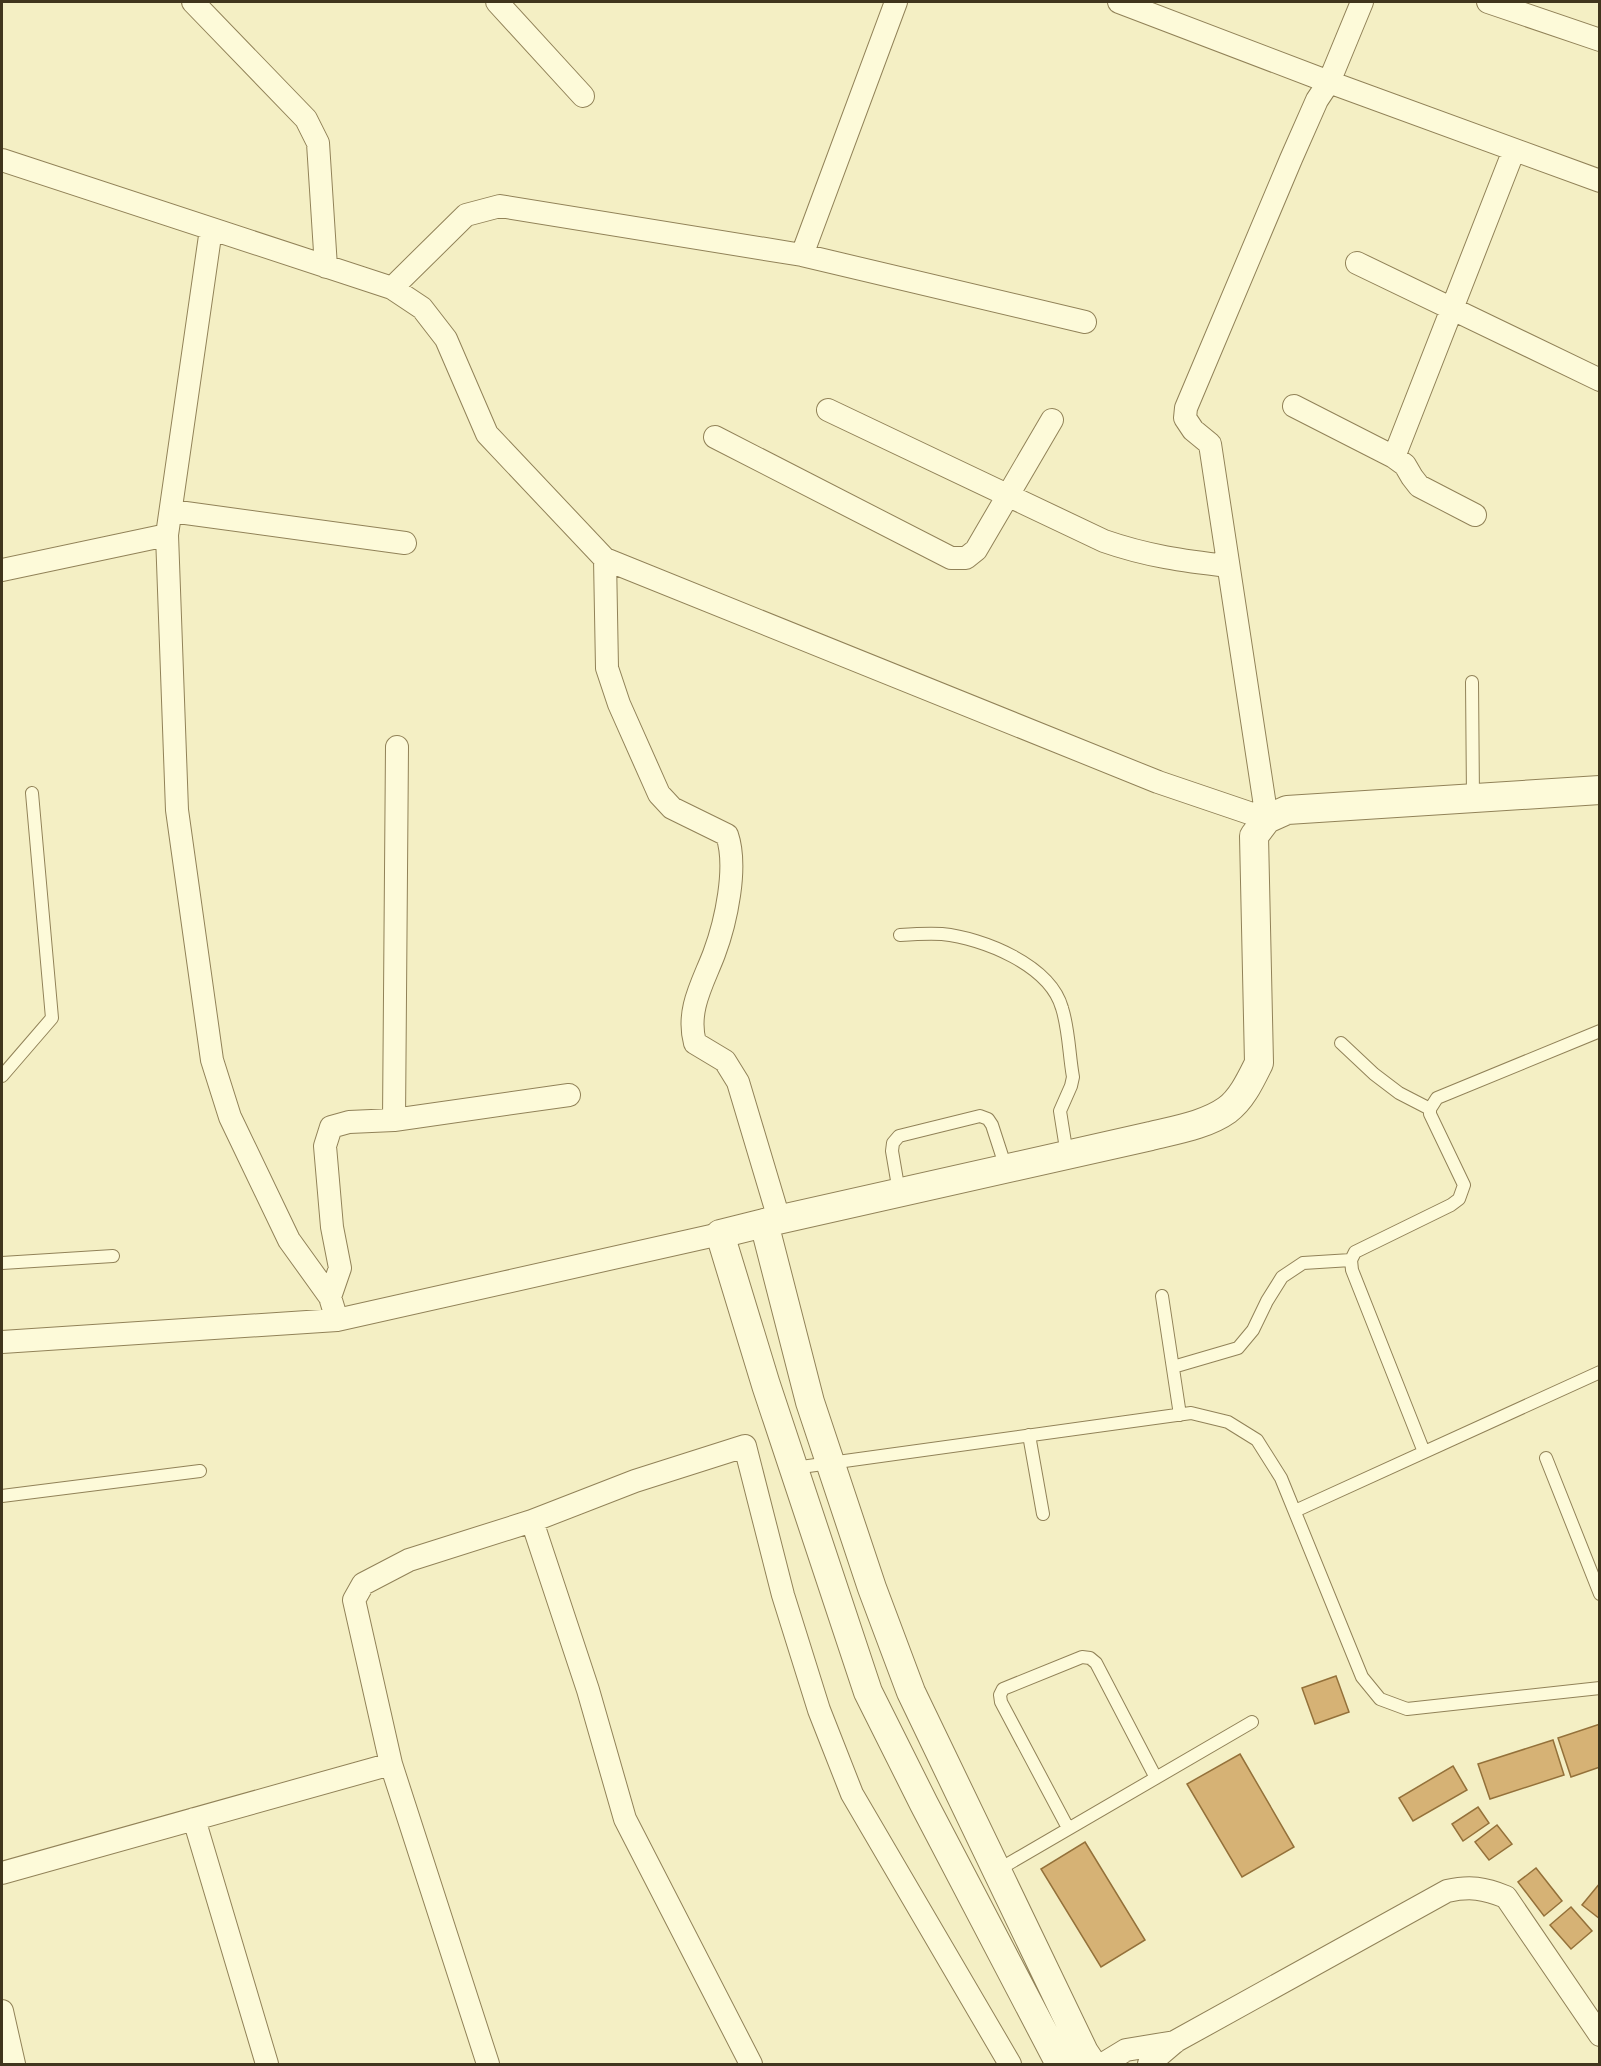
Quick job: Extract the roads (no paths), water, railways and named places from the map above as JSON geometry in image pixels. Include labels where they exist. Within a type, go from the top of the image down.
[{"type":"street","points":[[193,2],[306,119],[318,143],[326,267]]},
{"type":"street","points":[[497,2],[583,96]]},
{"type":"street","points":[[802,255],[896,2]]},
{"type":"street","points":[[1119,2],[1599,181]]},
{"type":"street","points":[[1267,819],[1210,444],[1193,430],[1185,418],[1186,408],[1291,159],[1317,100],[1329,82],[1362,2]]},
{"type":"street","points":[[1488,2],[1599,40]]},
{"type":"street","points":[[1394,457],[1514,150]]},
{"type":"street","points":[[2,160],[392,288],[422,308],[446,339],[487,434],[605,559],[1147,777],[1267,819]]},
{"type":"street","points":[[392,288],[466,215],[500,206],[802,255],[1085,322]]},
{"type":"street","points":[[211,229],[167,535],[177,810],[212,1060],[230,1117],[289,1240],[330,1297],[337,1320]]},
{"type":"street","points":[[1357,263],[1599,380]]},
{"type":"street","points":[[1294,406],[1394,457],[1405,465],[1419,486],[1475,515]]},
{"type":"street","points":[[828,410],[1104,541],[1135,552],[1169,559],[1228,566]]},
{"type":"street","points":[[715,437],[951,558],[966,558],[976,549],[1052,420]]},
{"type":"street","points":[[171,511],[405,543]]},
{"type":"street","points":[[2,570],[167,535]]},
{"type":"street","points":[[605,559],[607,668],[619,704],[659,794],[672,808],[727,835],[731,844],[732,876],[715,951],[694,1004],[692,1032],[695,1043],[725,1061],[738,1082],[772,1221],[810,1402],[872,1588],[910,1692],[1092,2064]]},
{"type":"street","points":[[394,1120],[397,747]]},
{"type":"street","points":[[2,1342],[337,1320],[1151,1136],[1211,1118],[1228,1109],[1245,1089],[1259,1063],[1254,836],[1267,819],[1287,810],[1599,790]]},
{"type":"street","points":[[330,1297],[340,1268],[332,1227],[325,1146],[331,1127],[349,1122],[394,1120],[569,1095]]},
{"type":"street","points":[[720,1234],[766,1385],[868,1692],[1060,2064]]},
{"type":"street","points":[[488,2064],[391,1764],[354,1600],[363,1584],[409,1560],[532,1521],[634,1481],[745,1446],[786,1606],[819,1710],[852,1794],[1010,2064]]},
{"type":"street","points":[[532,1521],[588,1690],[625,1819],[751,2064]]},
{"type":"street","points":[[2,1874],[391,1764]]},
{"type":"street","points":[[194,1819],[267,2064]]},
{"type":"street","points":[[1149,2064],[1176,2041],[1447,1891],[1462,1887],[1485,1889],[1506,1897],[1599,2036]]},
{"type":"street","points":[[2,2011],[14,2064]]},
{"type":"street","points":[[1103,2064],[1126,2050],[1176,2041]]},
{"type":"lane","points":[[1472,682],[1473,798]]},
{"type":"lane","points":[[2,1076],[52,1018],[32,793]]},
{"type":"lane","points":[[900,934],[942,934],[982,942],[1012,956],[1040,976],[1054,990],[1062,1008],[1072,1077],[1071,1086],[1060,1111],[1067,1155]]},
{"type":"lane","points":[[1424,1452],[1352,1270],[1355,1251],[1459,1199],[1464,1185],[1433,1121],[1430,1109],[1437,1098],[1599,1031]]},
{"type":"lane","points":[[1341,1043],[1374,1074],[1399,1093],[1430,1109]]},
{"type":"lane","points":[[899,1192],[892,1151],[893,1143],[899,1136],[980,1116],[988,1119],[992,1125],[1006,1168]]},
{"type":"lane","points":[[2,1263],[113,1256]]},
{"type":"lane","points":[[1173,1367],[1238,1348],[1253,1330],[1282,1277],[1304,1263],[1352,1260]]},
{"type":"lane","points":[[1162,1296],[1180,1415]]},
{"type":"lane","points":[[1295,1511],[1599,1372]]},
{"type":"lane","points":[[794,1468],[1191,1413],[1228,1422],[1257,1440],[1281,1478],[1362,1677],[1380,1699],[1407,1709],[1599,1688]]},
{"type":"lane","points":[[1029,1435],[1043,1515]]},
{"type":"lane","points":[[1546,1458],[1599,1593]]},
{"type":"lane","points":[[2,1496],[200,1471]]},
{"type":"lane","points":[[1068,1828],[1001,1702],[1000,1695],[1003,1689],[1082,1657],[1090,1658],[1096,1663],[1156,1778]]},
{"type":"lane","points":[[996,1870],[1252,1722]]}]
